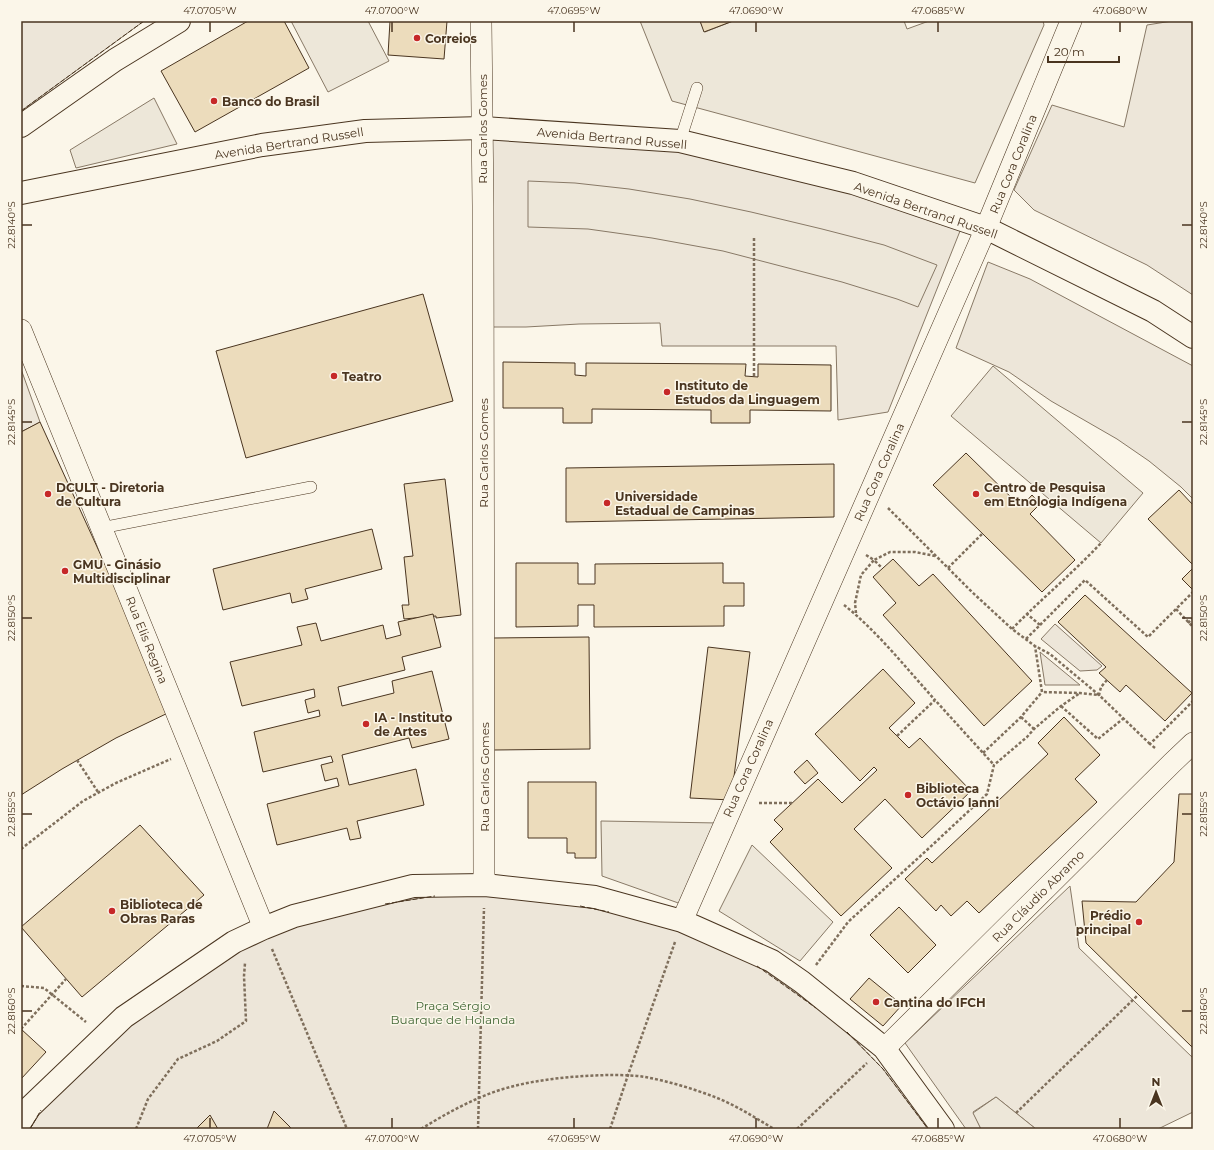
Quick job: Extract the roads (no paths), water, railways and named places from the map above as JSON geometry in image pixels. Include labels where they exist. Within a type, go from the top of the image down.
[{"type":"street","points":[[21,126],[115,60],[179,21]]},
{"type":"street","name":"Rua Carlos Gomes","points":[[481,21],[483,128],[485,885]]},
{"type":"street","name":"Rua Cora Coralina","points":[[682,921],[986,228],[1071,21]]},
{"type":"street","name":"Avenida Bertrand Russell","points":[[21,193],[270,144],[365,131],[483,128],[680,141],[853,184],[986,228],[1153,311],[1193,337]]},
{"type":"street","name":"Rua Elis Regina","points":[[21,330],[192,752],[255,932]]},
{"type":"street","name":"Rua Cláudio Abramo","points":[[884,1048],[1193,743]]},
{"type":"street","points":[[21,1121],[30,1107],[124,1017],[234,942],[294,916],[413,886],[485,885],[595,897],[682,921],[772,961],[802,982],[884,1048],[943,1129]]},
{"type":"lane","points":[[680,141],[697,88]]},
{"type":"lane","points":[[101,528],[311,487]]},
{"type":"place","name":"Correios","points":[[417,38]]},
{"type":"place","name":"Banco do Brasil","points":[[214,101]]},
{"type":"place","name":"Teatro","points":[[334,376]]},
{"type":"place","name":"Instituto de Estudos da Linguagem","points":[[667,392]]},
{"type":"place","name":"DCULT - Diretoria de Cultura","points":[[48,494]]},
{"type":"place","name":"Centro de Pesquisa em Etnologia Indígena","points":[[976,494]]},
{"type":"place","name":"Universidade Estadual de Campinas","points":[[607,503]]},
{"type":"place","name":"GMU - Ginásio Multidisciplinar","points":[[65,571]]},
{"type":"place","name":"IA - Instituto de Artes","points":[[366,724]]},
{"type":"place","name":"Biblioteca Octávio Ianni","points":[[908,795]]},
{"type":"place","name":"Biblioteca de Obras Raras","points":[[112,911]]},
{"type":"place","name":"Prédio principal","points":[[1139,922]]},
{"type":"place","name":"Cantina do IFCH","points":[[876,1002]]},
{"type":"park label","name":"Praça Sérgio Buarque de Holanda","points":[[453,1012]]}]
